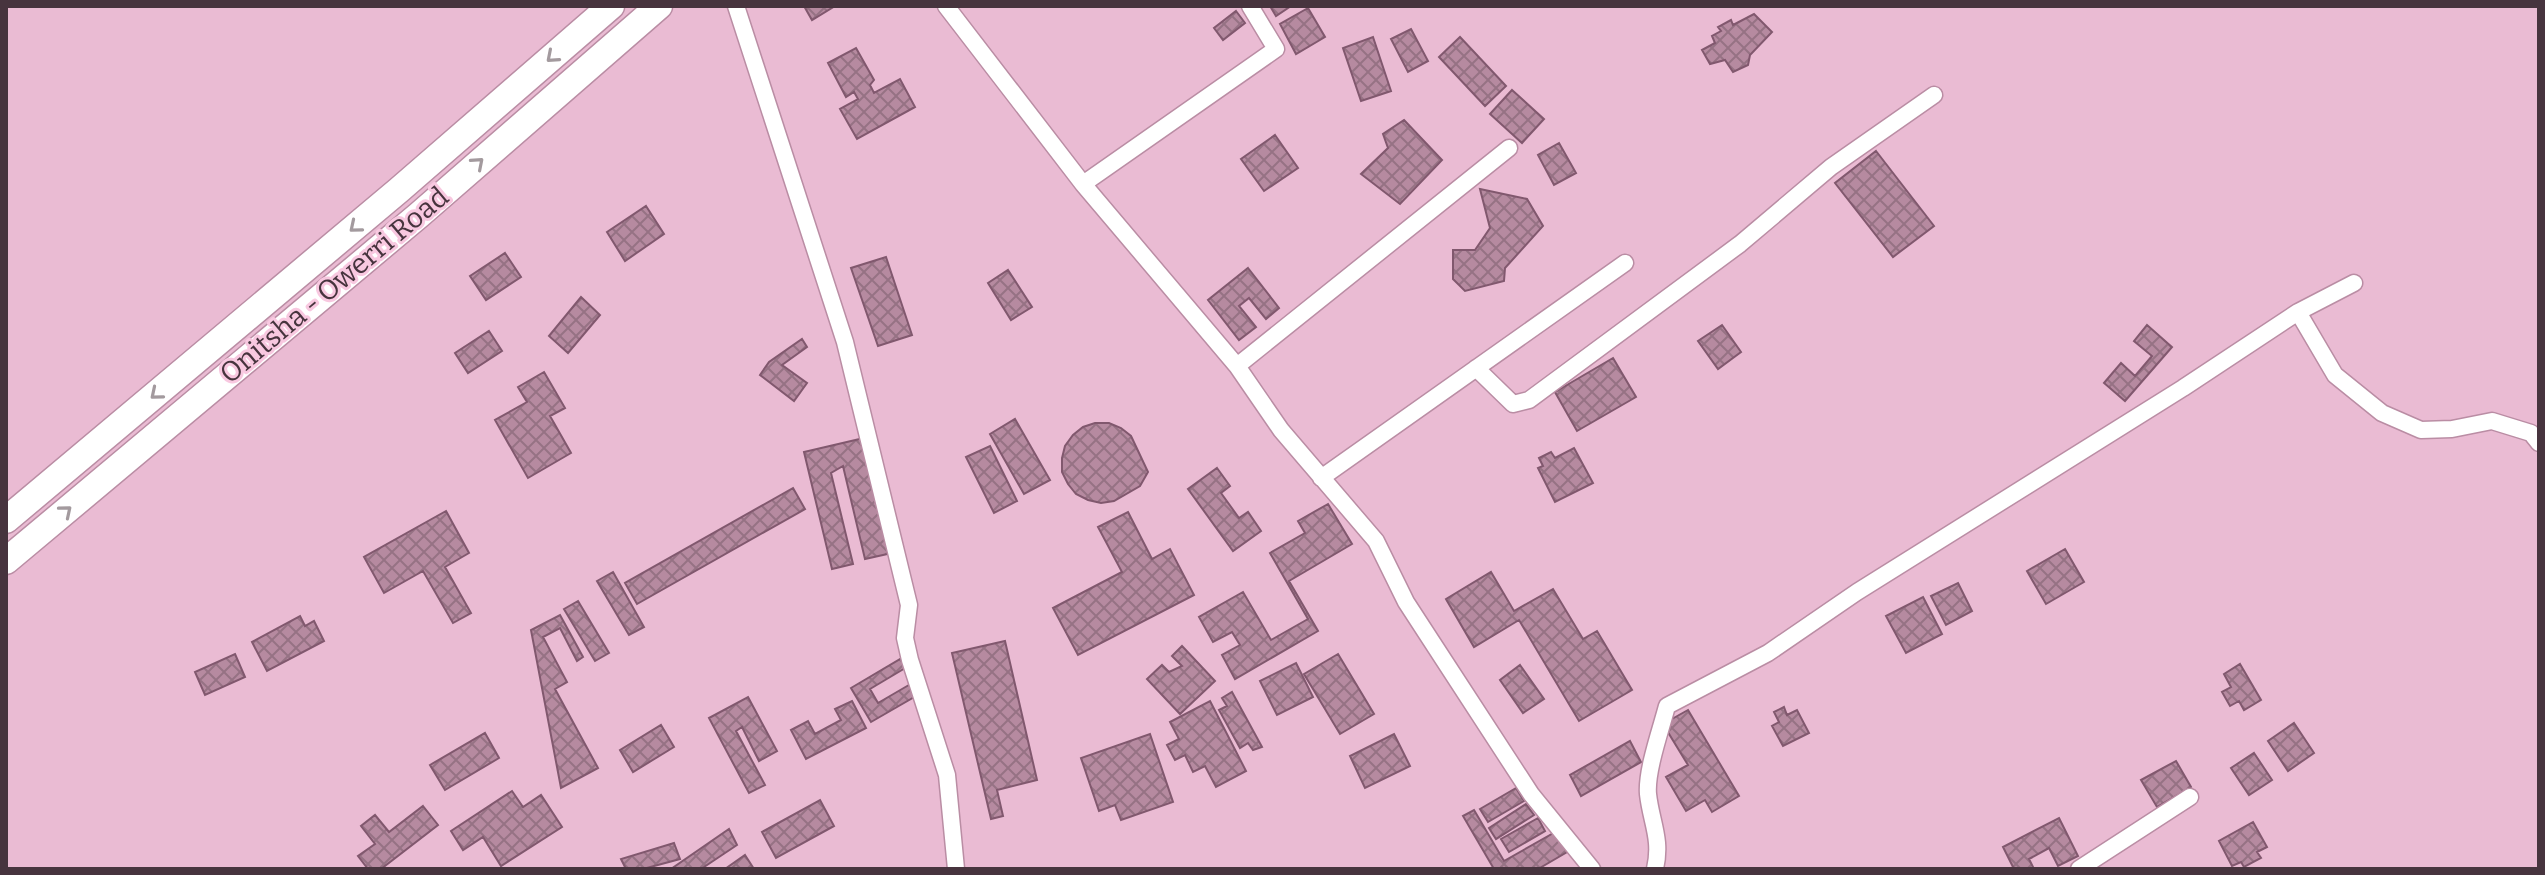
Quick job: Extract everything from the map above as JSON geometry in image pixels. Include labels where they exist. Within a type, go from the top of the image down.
[{"type":"highway","name":"Onitsha - Owerri Road","points":[[6,520],[399,190],[611,6]]},
{"type":"highway","name":"Onitsha - Owerri Road","points":[[6,561],[419,215],[659,6]]},
{"type":"street","points":[[736,6],[845,342],[909,605],[905,638],[910,660],[947,775],[956,869]]},
{"type":"street","points":[[946,6],[1083,184],[1237,366],[1281,430],[1376,541],[1406,602],[1531,794],[1592,869]]},
{"type":"street","points":[[1083,184],[1276,49],[1250,6]]},
{"type":"street","points":[[1476,368],[1506,400],[1513,404],[1529,400],[1740,244],[1831,167],[1934,95]]},
{"type":"street","points":[[1237,366],[1509,148]]},
{"type":"street","points":[[1321,478],[1625,263]]},
{"type":"street","points":[[1655,869],[1660,851],[1647,791],[1667,706],[1768,653],[1857,592],[2183,388],[2298,312],[2354,283]]},
{"type":"street","points":[[2298,312],[2335,375],[2382,413],[2421,430],[2452,429],[2492,421],[2531,433],[2539,443]]},
{"type":"street","points":[[2079,869],[2100,863],[2190,797]]},
{"type":"building","points":[[804,6],[835,6],[812,20]]},
{"type":"building","points":[[1270,6],[1291,6],[1276,16]]},
{"type":"building","points":[[1308,8],[1325,37],[1296,54],[1280,24]]},
{"type":"building","points":[[1236,11],[1245,23],[1223,40],[1214,28]]},
{"type":"building","points":[[1754,14],[1772,32],[1750,55],[1748,65],[1733,72],[1725,60],[1710,64],[1702,50],[1715,43],[1712,36],[1721,31],[1718,27],[1731,20],[1733,25]]},
{"type":"building","points":[[1411,29],[1428,61],[1408,72],[1391,39]]},
{"type":"building","points":[[1373,37],[1391,91],[1361,101],[1343,48]]},
{"type":"building","points":[[1460,37],[1506,86],[1485,106],[1439,57]]},
{"type":"building","points":[[856,48],[874,80],[870,85],[874,93],[900,79],[915,107],[857,139],[840,109],[858,99],[854,92],[846,97],[828,63]]},
{"type":"building","points":[[1512,90],[1544,119],[1522,143],[1490,114]]},
{"type":"building","points":[[1404,120],[1442,160],[1400,204],[1361,174],[1388,148],[1383,134]]},
{"type":"building","points":[[1275,135],[1298,168],[1264,191],[1241,159]]},
{"type":"building","points":[[1559,143],[1576,173],[1554,185],[1538,155]]},
{"type":"building","points":[[1876,151],[1934,226],[1893,257],[1835,183]]},
{"type":"building","points":[[1480,189],[1527,199],[1543,226],[1505,268],[1504,281],[1465,291],[1453,279],[1453,250],[1475,250],[1490,228]]},
{"type":"building","points":[[646,206],[664,234],[625,261],[607,232]]},
{"type":"building","points":[[505,253],[521,277],[486,300],[470,276]]},
{"type":"building","points":[[886,257],[912,335],[878,346],[851,268]]},
{"type":"building","points":[[1248,268],[1279,308],[1266,319],[1249,298],[1239,306],[1256,327],[1239,340],[1208,300]]},
{"type":"building","points":[[1008,270],[1032,307],[1011,320],[988,283]]},
{"type":"building","points":[[581,297],[600,315],[568,353],[549,336]]},
{"type":"building","points":[[1722,325],[1741,352],[1718,369],[1698,341]]},
{"type":"building","points":[[2147,325],[2172,347],[2125,401],[2104,383],[2121,363],[2135,376],[2152,356],[2134,341]]},
{"type":"building","points":[[489,331],[502,351],[468,373],[455,353]]},
{"type":"building","points":[[802,339],[807,347],[782,365],[807,383],[794,401],[760,375],[769,362]]},
{"type":"building","points":[[1613,358],[1636,397],[1577,431],[1555,392]]},
{"type":"building","points":[[544,372],[565,408],[550,416],[571,453],[528,478],[495,420],[527,402],[518,387]]},
{"type":"building","points":[[1015,419],[1050,480],[1024,494],[990,434]]},
{"type":"building","points":[[1109,423],[1131,436],[1148,472],[1140,486],[1114,501],[1101,503],[1076,494],[1062,472],[1065,446],[1083,427]]},
{"type":"building","points":[[864,438],[892,553],[865,559],[843,466],[831,473],[853,564],[832,569],[804,452]]},
{"type":"building","points":[[990,446],[1017,501],[994,513],[966,457]]},
{"type":"building","points":[[1574,448],[1593,483],[1555,502],[1538,468],[1543,466],[1539,458],[1551,452],[1555,458]]},
{"type":"building","points":[[1217,468],[1230,486],[1221,493],[1239,518],[1248,512],[1261,531],[1233,551],[1188,489]]},
{"type":"building","points":[[793,488],[805,509],[637,604],[625,583]]},
{"type":"building","points":[[1328,504],[1352,544],[1289,581],[1318,631],[1235,679],[1222,655],[1240,645],[1232,632],[1213,642],[1199,617],[1243,592],[1271,640],[1308,619],[1270,553],[1305,533],[1298,521]]},
{"type":"building","points":[[446,511],[469,553],[445,567],[471,613],[453,623],[423,571],[384,593],[364,557]]},
{"type":"building","points":[[1128,512],[1152,559],[1170,549],[1194,595],[1078,655],[1053,608],[1122,572],[1098,527]]},
{"type":"building","points":[[2065,549],[2084,582],[2046,604],[2027,571]]},
{"type":"building","points":[[613,572],[644,627],[629,635],[597,581]]},
{"type":"building","points":[[1491,572],[1514,611],[1553,589],[1583,639],[1597,631],[1632,690],[1579,721],[1519,620],[1474,647],[1446,599]]},
{"type":"building","points":[[1958,583],[1972,611],[1946,625],[1931,596]]},
{"type":"building","points":[[1923,597],[1942,634],[1906,653],[1886,616]]},
{"type":"building","points":[[578,601],[609,653],[595,661],[564,609]]},
{"type":"building","points":[[560,615],[583,657],[577,661],[560,628],[543,637],[567,682],[555,689],[598,768],[561,788],[531,630]]},
{"type":"building","points":[[300,616],[305,626],[314,621],[324,641],[267,671],[252,642]]},
{"type":"building","points":[[1005,641],[1037,780],[997,790],[1003,816],[991,819],[952,653]]},
{"type":"building","points":[[1182,646],[1215,681],[1180,714],[1147,679],[1162,665],[1169,672],[1182,666],[1172,656]]},
{"type":"building","points":[[235,654],[245,677],[205,695],[195,672]]},
{"type":"building","points":[[1338,654],[1374,714],[1340,734],[1304,674]]},
{"type":"building","points":[[902,658],[907,667],[870,689],[878,703],[914,682],[916,696],[871,722],[851,688]]},
{"type":"building","points":[[1296,663],[1313,697],[1277,715],[1260,681]]},
{"type":"building","points":[[2240,664],[2261,700],[2244,710],[2239,701],[2230,706],[2222,692],[2231,687],[2224,674]]},
{"type":"building","points":[[1520,665],[1544,699],[1523,713],[1500,680]]},
{"type":"building","points":[[1232,692],[1262,747],[1253,750],[1248,743],[1240,748],[1219,710],[1227,706],[1222,698]]},
{"type":"building","points":[[748,697],[777,751],[759,761],[742,727],[736,731],[765,785],[749,793],[709,718]]},
{"type":"building","points":[[852,701],[866,728],[806,759],[791,730],[808,721],[815,734],[841,720],[835,709]]},
{"type":"building","points":[[1210,701],[1246,771],[1216,787],[1205,766],[1193,772],[1185,755],[1175,760],[1167,745],[1179,739],[1170,722]]},
{"type":"building","points":[[1784,707],[1787,715],[1797,710],[1809,733],[1783,746],[1772,726],[1779,722],[1774,712]]},
{"type":"building","points":[[1688,710],[1739,796],[1712,812],[1705,800],[1686,811],[1666,777],[1688,765],[1663,724]]},
{"type":"building","points":[[2294,723],[2314,753],[2288,771],[2268,741]]},
{"type":"building","points":[[661,725],[674,747],[633,772],[620,750]]},
{"type":"building","points":[[485,733],[499,758],[445,790],[430,765]]},
{"type":"building","points":[[1150,734],[1173,802],[1121,820],[1115,805],[1099,811],[1081,758]]},
{"type":"building","points":[[1394,734],[1410,766],[1365,788],[1350,756]]},
{"type":"building","points":[[1630,741],[1641,762],[1581,796],[1570,775]]},
{"type":"building","points":[[2254,753],[2272,780],[2249,795],[2231,768]]},
{"type":"building","points":[[2176,761],[2191,787],[2157,807],[2141,780]]},
{"type":"building","points":[[1516,788],[1524,801],[1488,822],[1480,809]]},
{"type":"building","points":[[512,791],[523,807],[541,795],[562,827],[501,866],[483,837],[463,850],[451,831]]},
{"type":"building","points":[[820,800],[834,826],[776,858],[762,832]]},
{"type":"building","points":[[1526,804],[1534,815],[1496,839],[1489,828]]},
{"type":"building","points":[[423,806],[438,825],[381,869],[368,869],[358,856],[375,844],[361,826],[375,815],[389,832]]},
{"type":"building","points":[[1474,810],[1504,861],[1557,831],[1569,851],[1538,869],[1494,869],[1463,816]]},
{"type":"building","points":[[1538,818],[1545,831],[1509,852],[1501,839]]},
{"type":"building","points":[[2059,818],[2078,856],[2058,866],[2049,848],[2029,859],[2034,869],[2014,869],[2003,847]]},
{"type":"building","points":[[2253,822],[2267,847],[2257,852],[2261,858],[2244,867],[2241,862],[2232,866],[2219,841]]},
{"type":"building","points":[[729,829],[737,845],[701,869],[671,869]]},
{"type":"building","points":[[674,843],[680,859],[643,869],[626,869],[621,859]]},
{"type":"building","points":[[745,855],[754,869],[725,869]]}]
